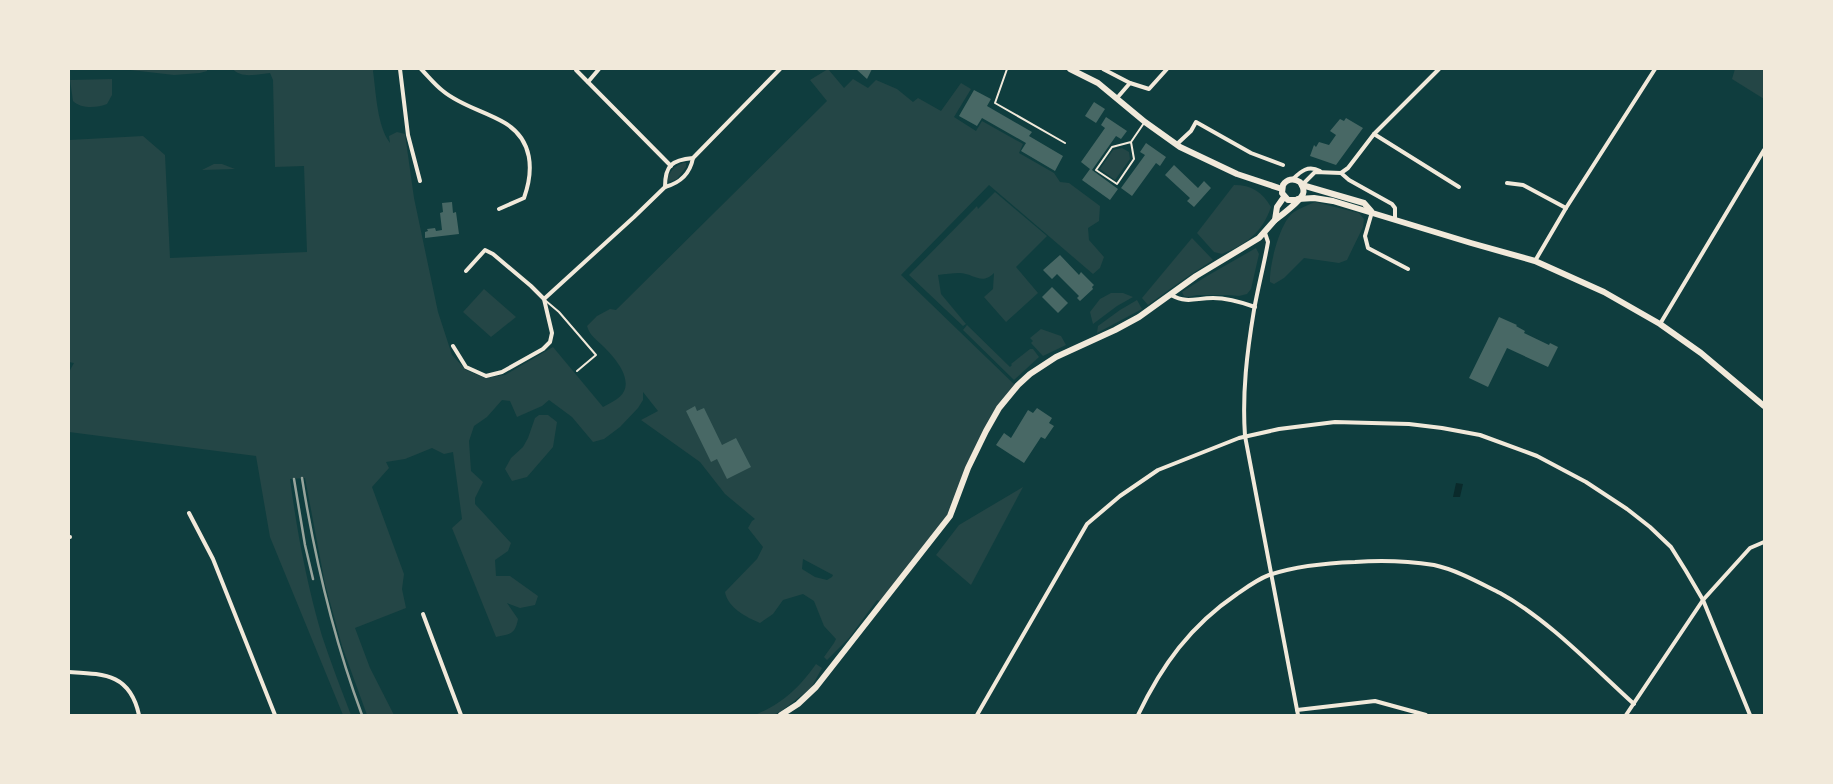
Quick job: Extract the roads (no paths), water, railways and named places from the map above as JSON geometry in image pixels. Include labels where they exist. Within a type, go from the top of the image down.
[{"type":"main road","points":[[1070,69],[1098,83],[1145,122],[1177,144],[1237,174],[1282,189]]},
{"type":"main road","points":[[1372,212],[1364,203],[1302,185],[1293,179],[1285,182],[1282,189],[1284,197],[1288,200],[1314,198],[1333,201],[1372,212],[1535,261],[1604,292],[1660,324],[1701,353],[1764,406]]},
{"type":"main road","points":[[781,715],[798,704],[816,687],[948,519],[986,431],[999,408],[1018,385],[1043,365],[1130,322],[1196,276],[1246,247],[1265,232],[1303,194],[1302,185]]},
{"type":"main road","points":[[1275,220],[1277,207],[1284,197]]},
{"type":"street","points":[[400,69],[408,135],[420,181]]},
{"type":"street","points":[[421,69],[442,91],[468,107],[506,123],[522,139],[531,161],[528,185],[524,198],[499,208]]},
{"type":"street","points":[[577,69],[671,166]]},
{"type":"street","points":[[588,82],[599,69]]},
{"type":"street","points":[[544,300],[664,187],[675,184],[685,176],[692,166],[693,158],[780,69]]},
{"type":"street","points":[[1103,69],[1130,83],[1149,89],[1167,69]]},
{"type":"street","points":[[1340,173],[1348,168],[1374,134],[1439,69]]},
{"type":"street","points":[[1535,261],[1566,208],[1655,69]]},
{"type":"street","points":[[1117,98],[1130,83]]},
{"type":"street","points":[[1177,144],[1196,122],[1246,150],[1283,165]]},
{"type":"street","points":[[1374,134],[1459,187]]},
{"type":"street","points":[[1660,324],[1764,150]]},
{"type":"street","points":[[664,187],[665,174],[671,166],[679,159],[693,158]]},
{"type":"street","points":[[1293,179],[1302,170],[1308,168],[1314,168],[1322,172]]},
{"type":"street","points":[[1302,185],[1314,173],[1340,173],[1392,204],[1395,220]]},
{"type":"street","points":[[1507,183],[1523,185],[1566,208]]},
{"type":"street","points":[[1372,212],[1365,236],[1368,248],[1408,269]]},
{"type":"street","points":[[1265,232],[1267,239],[1266,252],[1252,322],[1244,380],[1243,408],[1245,436],[1298,715]]},
{"type":"street","points":[[453,346],[466,367],[486,376],[502,372],[543,349],[550,342],[552,333],[544,300],[531,286],[493,254],[485,250],[466,271]]},
{"type":"street","points":[[1171,295],[1184,300],[1231,299],[1255,307]]},
{"type":"street","points":[[977,715],[1087,524],[1120,496],[1158,470],[1245,436],[1335,422],[1373,422],[1442,428],[1480,435],[1514,446],[1538,456],[1586,482],[1650,527],[1671,547],[1703,600],[1750,715]]},
{"type":"street","points":[[190,513],[213,560],[275,715]]},
{"type":"street","points":[[1626,715],[1703,600],[1750,548],[1764,542]]},
{"type":"street","points":[[1138,715],[1180,645],[1204,620],[1247,587],[1271,575],[1310,566],[1374,561],[1407,562],[1436,566],[1466,576],[1502,594],[1533,614],[1634,704]]},
{"type":"street","points":[[423,614],[461,715]]},
{"type":"street","points":[[69,672],[106,675],[124,684],[137,703],[139,715]]},
{"type":"street","points":[[1297,710],[1375,701],[1426,715]]},
{"type":"lane","points":[[1008,69],[995,103],[1065,142]]},
{"type":"lane","points":[[1131,142],[1134,159],[1117,184],[1096,170],[1112,147],[1131,142],[1145,122]]},
{"type":"lane","points":[[544,300],[559,312],[596,355],[578,371]]},
{"type":"railway","points":[[302,478],[326,598],[342,657],[362,715]]},
{"type":"railway","points":[[294,479],[305,545],[313,579]]}]
